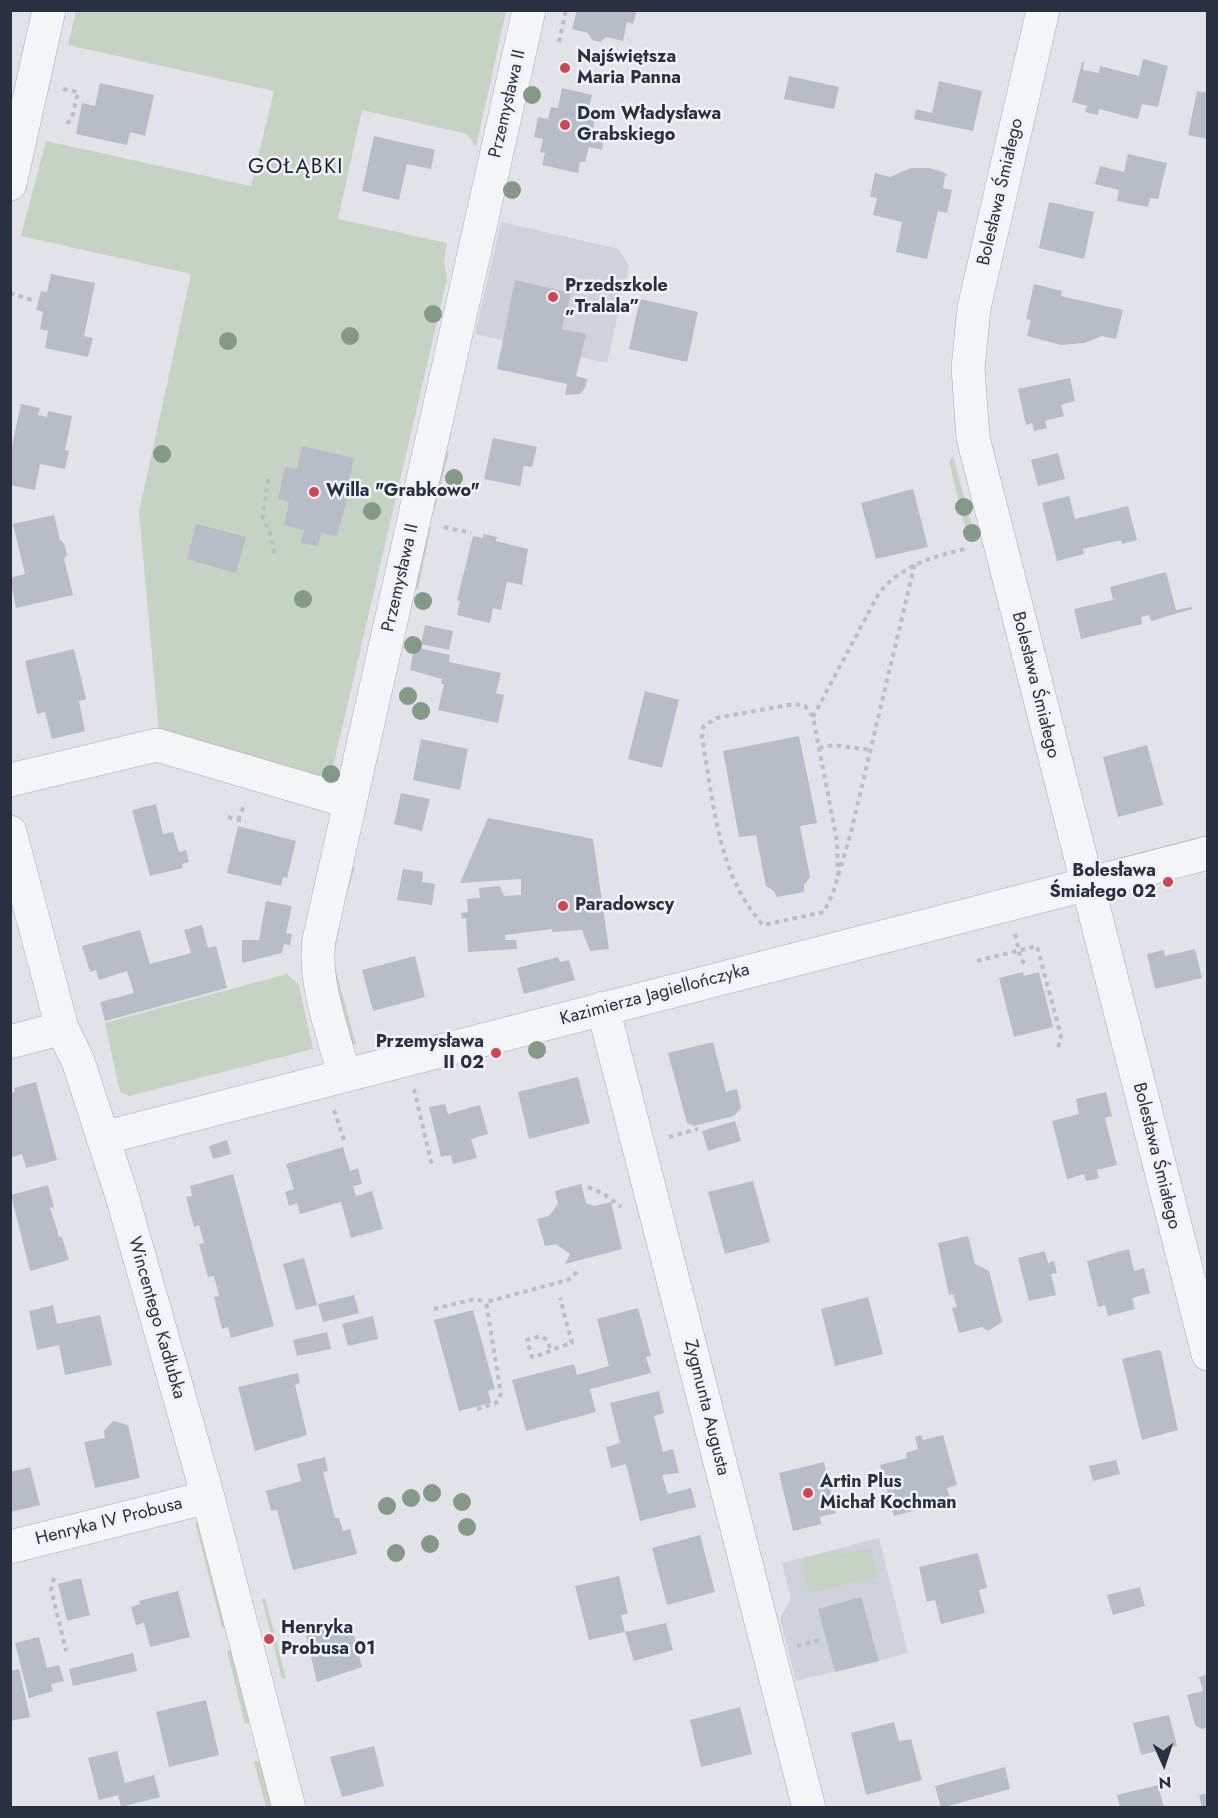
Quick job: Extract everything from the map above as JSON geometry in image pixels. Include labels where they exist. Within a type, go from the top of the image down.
[{"type":"street","points":[[10,184],[49,10]]},
{"type":"street","name":"Przemysława II","points":[[339,1091],[316,957],[529,10]]},
{"type":"street","name":"Bolesława Śmiałego","points":[[1043,10],[974,308],[968,368],[973,438],[1208,1354]]},
{"type":"street","points":[[10,780],[157,745],[350,802]]},
{"type":"street","name":"Wincentego Kadłubka","points":[[10,832],[62,1028],[78,1061],[103,1138],[208,1497],[289,1808]]},
{"type":"street","name":"Kazimierza Jagiellończyka","points":[[103,1138],[339,1091],[603,1008],[1208,853]]},
{"type":"street","name":"Zygmunta Augusta","points":[[603,1008],[809,1808]]},
{"type":"street","points":[[10,1042],[62,1028]]},
{"type":"street","name":"Henryka IV Probusa","points":[[10,1547],[208,1497]]},
{"type":"path","points":[[559,42],[566,10]]},
{"type":"path","points":[[58,87],[78,92],[72,118],[67,124]]},
{"type":"path","points":[[10,293],[35,301]]},
{"type":"path","points":[[268,479],[263,517],[272,536],[275,557]]},
{"type":"path","points":[[433,525],[471,533]]},
{"type":"path","points":[[813,717],[879,593],[890,580],[915,563],[998,542]]},
{"type":"path","points":[[838,876],[837,841],[813,717],[805,706],[794,704],[716,718],[703,727],[702,738],[725,860],[740,896],[763,925],[824,912],[838,876],[871,750],[915,563]]},
{"type":"path","points":[[819,748],[833,745],[871,750]]},
{"type":"path","points":[[228,818],[246,822]]},
{"type":"path","points":[[1014,929],[1021,960],[1028,966]]},
{"type":"path","points":[[977,961],[1037,946],[1061,1036],[1058,1048]]},
{"type":"path","points":[[413,1085],[432,1166]]},
{"type":"path","points":[[339,1091],[344,1140]]},
{"type":"path","points":[[667,1138],[698,1129]]},
{"type":"path","points":[[588,1187],[618,1204],[627,1215]]},
{"type":"path","points":[[434,1309],[475,1299],[486,1302],[568,1280],[577,1272]]},
{"type":"path","points":[[550,1348],[547,1340],[541,1336],[527,1340],[532,1357],[543,1354],[550,1348],[572,1343],[560,1298]]},
{"type":"path","points":[[477,1409],[496,1404],[501,1394],[486,1302]]},
{"type":"path","points":[[54,1578],[51,1589],[66,1652]]},
{"type":"path","points":[[788,1648],[823,1639]]},
{"type":"shaded area","name":"Przedszkole „Tralala”","points":[[501,222],[619,249],[629,266],[607,363],[475,334]]},
{"type":"shaded area","points":[[879,1538],[908,1653],[796,1681],[780,1618],[791,1599],[782,1563]]},
{"type":"green space","points":[[76,11],[506,11],[476,147],[467,134],[362,110],[338,219],[447,243],[444,262],[447,279],[329,784],[159,732],[139,512],[191,274],[21,236],[46,141],[251,186],[274,91],[68,45]]},
{"type":"green space","points":[[441,450],[449,452],[435,508],[431,508]]},
{"type":"green space","points":[[953,456],[975,537],[968,539],[949,462]]},
{"type":"green space","points":[[428,527],[431,527],[418,590],[411,588]]},
{"type":"green space","points":[[1207,835],[1207,840],[1115,863],[1114,859]]},
{"type":"green space","points":[[351,866],[355,867],[343,907],[333,960],[356,1044],[349,1045],[330,963]]},
{"type":"green space","points":[[287,974],[299,985],[313,1049],[129,1096],[120,1092],[105,1023]]},
{"type":"green space","points":[[195,1522],[199,1525],[226,1627],[222,1628]]},
{"type":"green space","points":[[871,1548],[878,1577],[809,1593],[801,1559],[841,1550],[843,1554]]},
{"type":"green space","points":[[265,1598],[286,1678],[282,1679],[262,1599]]},
{"type":"green space","points":[[232,1649],[251,1722],[245,1724],[227,1651]]},
{"type":"green space","points":[[260,1760],[272,1807],[266,1807],[254,1762]]},
{"type":"building","points":[[577,10],[637,10],[633,24],[627,22],[623,41],[606,37],[600,42],[592,40],[588,33],[572,29]]},
{"type":"building","points":[[1143,59],[1168,66],[1158,107],[1142,104],[1138,119],[1099,109],[1098,115],[1085,112],[1087,106],[1072,102],[1082,62],[1084,62],[1083,70],[1099,73],[1100,66],[1139,76]]},
{"type":"building","points":[[789,76],[839,87],[834,109],[784,99]]},
{"type":"building","points":[[939,81],[982,91],[973,131],[914,119],[916,109],[932,113]]},
{"type":"building","points":[[100,83],[154,95],[145,136],[130,132],[127,145],[76,134],[82,103],[95,106]]},
{"type":"building","name":"Dom Władysława Grabskiego","points":[[562,88],[592,95],[587,115],[596,117],[592,132],[605,134],[602,150],[589,147],[585,162],[580,162],[578,173],[542,165],[545,153],[540,152],[543,139],[534,137],[538,117],[548,119],[551,107],[558,108]]},
{"type":"building","points":[[1197,91],[1208,93],[1208,139],[1188,135]]},
{"type":"building","points":[[374,136],[435,150],[431,169],[407,164],[399,200],[362,191]]},
{"type":"building","points":[[1128,154],[1167,163],[1158,199],[1150,198],[1148,207],[1117,201],[1119,190],[1095,184],[1100,166],[1124,172]]},
{"type":"building","points":[[911,168],[929,168],[943,172],[948,175],[945,176],[943,188],[952,190],[947,213],[938,211],[927,259],[896,252],[902,222],[873,215],[877,198],[870,197],[875,173],[890,177]]},
{"type":"building","points":[[1049,202],[1094,212],[1084,259],[1039,248]]},
{"type":"building","points":[[51,274],[95,283],[84,336],[93,338],[88,357],[45,348],[48,331],[40,329],[43,312],[36,310],[41,291],[47,292]]},
{"type":"building","points":[[515,280],[571,293],[562,329],[586,334],[576,376],[587,379],[585,388],[580,394],[565,395],[567,384],[497,369]]},
{"type":"building","points":[[1034,284],[1062,291],[1061,296],[1123,310],[1116,339],[1102,336],[1084,343],[1061,345],[1027,336],[1031,320],[1026,319]]},
{"type":"building","points":[[640,299],[698,312],[687,362],[629,349]]},
{"type":"building","points":[[1070,378],[1075,401],[1061,405],[1064,416],[1045,421],[1047,428],[1034,431],[1032,423],[1026,425],[1018,389]]},
{"type":"building","points":[[21,404],[40,408],[38,415],[47,417],[48,411],[72,416],[65,450],[69,451],[65,469],[40,464],[35,490],[10,485],[10,455]]},
{"type":"building","points":[[493,438],[537,447],[532,467],[524,466],[520,486],[484,479]]},
{"type":"building","name":"Willa \"Grabkowo\"","points":[[302,446],[354,458],[348,485],[351,486],[337,536],[321,533],[318,546],[301,543],[304,530],[284,525],[289,502],[278,499],[285,467],[297,469]]},
{"type":"building","points":[[1058,453],[1065,479],[1038,486],[1031,460]]},
{"type":"building","points":[[913,489],[928,547],[876,559],[861,503]]},
{"type":"building","points":[[1069,496],[1075,519],[1128,506],[1137,540],[1122,544],[1121,540],[1083,549],[1084,554],[1057,561],[1042,503]]},
{"type":"building","points":[[54,515],[60,540],[64,543],[67,555],[64,559],[73,595],[16,608],[10,578],[25,574],[13,524]]},
{"type":"building","points":[[196,524],[246,537],[236,573],[187,559]]},
{"type":"building","points":[[483,534],[497,537],[496,541],[528,549],[522,585],[507,582],[501,610],[493,608],[490,623],[457,615],[460,601],[457,600],[473,536],[483,538]]},
{"type":"building","points":[[1166,572],[1176,610],[1192,607],[1192,609],[1151,621],[1149,615],[1141,617],[1142,624],[1081,639],[1074,609],[1113,600],[1110,587]]},
{"type":"building","points":[[425,625],[453,631],[449,650],[421,644]]},
{"type":"building","points":[[414,647],[450,655],[449,662],[501,673],[496,693],[504,695],[498,723],[438,710],[444,684],[441,684],[442,679],[410,670]]},
{"type":"building","points":[[74,649],[86,699],[79,701],[85,731],[52,739],[45,712],[37,714],[25,661]]},
{"type":"building","points":[[645,691],[679,700],[662,768],[628,759]]},
{"type":"building","points":[[799,736],[817,823],[800,826],[810,877],[804,885],[804,892],[777,897],[774,891],[766,886],[756,835],[739,837],[723,751]]},
{"type":"building","points":[[421,739],[468,749],[460,790],[413,780]]},
{"type":"building","points":[[1147,745],[1163,805],[1118,817],[1103,757]]},
{"type":"building","points":[[401,793],[430,799],[422,831],[394,824]]},
{"type":"building","points":[[156,804],[163,834],[173,832],[179,852],[186,850],[189,862],[182,864],[183,868],[150,876],[132,810]]},
{"type":"building","points":[[488,818],[593,839],[609,949],[590,951],[582,930],[552,932],[552,929],[505,935],[505,940],[516,940],[517,949],[468,952],[466,918],[462,919],[461,913],[468,912],[467,899],[480,898],[479,888],[500,886],[504,896],[521,895],[521,879],[460,883]]},
{"type":"building","points":[[238,826],[296,841],[287,878],[283,877],[281,886],[227,873]]},
{"type":"building","points":[[403,869],[423,872],[422,882],[435,884],[432,905],[397,900]]},
{"type":"building","points":[[266,901],[292,906],[286,933],[292,934],[290,945],[284,944],[282,953],[242,963],[242,940],[259,940]]},
{"type":"building","points":[[202,925],[208,948],[216,946],[227,988],[105,1021],[100,1002],[134,993],[127,971],[99,980],[96,970],[90,972],[82,946],[140,930],[150,964],[191,953],[184,930]]},
{"type":"building","points":[[1195,949],[1202,978],[1155,989],[1147,954],[1164,950],[1165,956]]},
{"type":"building","points":[[415,956],[425,997],[373,1011],[362,970]]},
{"type":"building","points":[[558,957],[560,962],[569,960],[575,980],[524,994],[517,968]]},
{"type":"building","points":[[1023,972],[1024,976],[1039,972],[1053,1027],[1014,1037],[999,978]]},
{"type":"building","points":[[713,1042],[726,1092],[737,1089],[741,1108],[734,1116],[694,1126],[687,1123],[668,1053]]},
{"type":"building","points":[[578,1077],[590,1123],[529,1139],[518,1092]]},
{"type":"building","points":[[36,1082],[57,1160],[26,1168],[22,1154],[10,1158],[10,1093],[15,1092],[14,1088]]},
{"type":"building","points":[[1106,1092],[1112,1116],[1105,1118],[1117,1165],[1097,1170],[1099,1178],[1086,1181],[1084,1174],[1067,1179],[1052,1121],[1079,1114],[1076,1099]]},
{"type":"building","points":[[445,1104],[448,1114],[480,1105],[488,1134],[471,1139],[477,1158],[453,1164],[451,1155],[441,1157],[429,1107]]},
{"type":"building","points":[[735,1121],[741,1141],[708,1151],[702,1131]]},
{"type":"building","points":[[227,1140],[231,1154],[213,1159],[209,1146]]},
{"type":"building","points":[[343,1147],[350,1171],[358,1168],[362,1184],[353,1186],[356,1196],[372,1191],[383,1229],[351,1238],[341,1202],[300,1214],[297,1203],[289,1206],[285,1192],[294,1189],[286,1164]]},
{"type":"building","points":[[233,1174],[274,1326],[231,1338],[228,1327],[222,1329],[214,1297],[219,1296],[214,1276],[208,1277],[199,1244],[204,1243],[199,1225],[194,1227],[186,1197],[192,1196],[190,1186]]},
{"type":"building","points":[[753,1181],[770,1242],[725,1254],[708,1192]]},
{"type":"building","points":[[581,1184],[586,1203],[594,1206],[611,1202],[622,1249],[565,1264],[570,1254],[556,1244],[545,1246],[537,1219],[549,1216],[558,1204],[555,1191]]},
{"type":"building","points":[[48,1185],[54,1207],[50,1208],[69,1260],[30,1271],[11,1195]]},
{"type":"building","points":[[968,1236],[975,1264],[989,1271],[1002,1322],[988,1331],[982,1327],[959,1333],[952,1308],[957,1307],[953,1294],[949,1295],[938,1243]]},
{"type":"building","points":[[1129,1249],[1134,1271],[1144,1268],[1150,1293],[1132,1298],[1135,1309],[1108,1316],[1105,1305],[1098,1307],[1087,1261]]},
{"type":"building","points":[[1045,1251],[1048,1263],[1054,1261],[1057,1273],[1051,1274],[1056,1295],[1029,1301],[1018,1258]]},
{"type":"building","points":[[304,1258],[317,1305],[296,1310],[283,1264]]},
{"type":"building","points":[[354,1295],[359,1313],[323,1322],[318,1304]]},
{"type":"building","points":[[868,1297],[883,1354],[835,1366],[821,1309]]},
{"type":"building","points":[[53,1305],[57,1324],[100,1315],[112,1365],[65,1375],[59,1345],[37,1350],[29,1311]]},
{"type":"building","points":[[638,1308],[651,1356],[646,1357],[651,1373],[590,1389],[596,1412],[526,1431],[512,1380],[574,1364],[577,1375],[609,1366],[597,1319]]},
{"type":"building","points":[[473,1310],[495,1389],[488,1391],[491,1403],[459,1411],[434,1320]]},
{"type":"building","points":[[373,1316],[378,1339],[348,1346],[342,1324]]},
{"type":"building","points":[[327,1332],[331,1349],[297,1356],[293,1340]]},
{"type":"building","points":[[1161,1351],[1178,1430],[1142,1440],[1122,1359]]},
{"type":"building","points":[[298,1373],[300,1383],[295,1385],[307,1435],[255,1451],[238,1387]]},
{"type":"building","points":[[659,1391],[664,1413],[654,1416],[663,1452],[673,1449],[679,1473],[662,1475],[668,1494],[691,1488],[696,1507],[640,1521],[626,1464],[611,1468],[606,1447],[620,1443],[610,1403]]},
{"type":"building","points":[[113,1421],[128,1425],[140,1478],[95,1488],[84,1442],[105,1438],[104,1431]]},
{"type":"building","points":[[921,1435],[923,1440],[943,1435],[957,1485],[947,1488],[951,1501],[894,1516],[880,1465],[907,1458],[906,1453],[918,1449],[915,1437]]},
{"type":"building","points":[[325,1457],[328,1471],[323,1472],[335,1518],[339,1518],[343,1531],[350,1529],[357,1554],[293,1570],[277,1510],[271,1511],[266,1491],[301,1481],[297,1464]]},
{"type":"building","points":[[1116,1460],[1120,1474],[1093,1481],[1089,1466]]},
{"type":"building","name":"Artin Plus Michał Kochman","points":[[824,1462],[836,1513],[820,1517],[821,1524],[793,1531],[779,1473]]},
{"type":"building","points":[[30,1467],[40,1505],[10,1512],[10,1472]]},
{"type":"building","points":[[700,1535],[715,1592],[667,1605],[652,1548]]},
{"type":"building","points":[[978,1553],[987,1588],[979,1590],[985,1613],[941,1624],[935,1600],[927,1602],[919,1567]]},
{"type":"building","points":[[619,1576],[628,1614],[621,1615],[625,1632],[589,1640],[575,1586]]},
{"type":"building","points":[[81,1578],[90,1615],[67,1621],[58,1584]]},
{"type":"building","points":[[1140,1587],[1145,1606],[1113,1615],[1107,1595]]},
{"type":"building","points":[[178,1591],[190,1637],[150,1647],[144,1623],[136,1625],[131,1607],[140,1604],[139,1601]]},
{"type":"building","points":[[861,1597],[879,1661],[835,1672],[818,1609]]},
{"type":"building","points":[[350,1621],[362,1667],[317,1682],[305,1632]]},
{"type":"building","points":[[666,1623],[673,1650],[634,1661],[625,1632]]},
{"type":"building","points":[[39,1637],[47,1668],[59,1665],[64,1681],[51,1684],[53,1691],[29,1698],[15,1643]]},
{"type":"building","points":[[133,1653],[137,1671],[73,1686],[69,1669]]},
{"type":"building","points":[[19,1669],[30,1717],[10,1721],[10,1671]]},
{"type":"building","points":[[1208,1674],[1208,1727],[1202,1729],[1195,1725],[1187,1695],[1203,1691],[1199,1677]]},
{"type":"building","points":[[206,1700],[219,1755],[169,1767],[156,1712]]},
{"type":"building","points":[[740,1707],[752,1754],[701,1767],[690,1720]]},
{"type":"building","points":[[1169,1715],[1177,1746],[1141,1755],[1133,1723]]},
{"type":"building","points":[[894,1722],[899,1741],[911,1739],[922,1780],[866,1795],[851,1733]]},
{"type":"building","points":[[374,1746],[384,1786],[342,1797],[330,1757]]},
{"type":"building","points":[[117,1751],[125,1783],[154,1775],[160,1797],[121,1807],[118,1795],[99,1800],[88,1758]]},
{"type":"building","points":[[1005,1767],[1010,1789],[941,1808],[935,1786]]},
{"type":"building","points":[[1158,1785],[1164,1808],[1120,1808],[1117,1795]]},
{"type":"building","points":[[1208,1793],[1208,1808],[1202,1808],[1199,1795]]},
{"type":"place","name":"Najświętsza Maria Panna","points":[[565,68]]},
{"type":"place","name":"Dom Władysława Grabskiego","points":[[565,125]]},
{"type":"place","name":"Przedszkole „Tralala”","points":[[553,297]]},
{"type":"place","name":"Willa \"Grabkowo\"","points":[[314,492]]},
{"type":"place","name":"Bolesława Śmiałego 02","points":[[1168,882]]},
{"type":"place","name":"Paradowscy","points":[[563,906]]},
{"type":"place","name":"Przemysława II 02","points":[[496,1053]]},
{"type":"place","name":"Artin Plus Michał Kochman","points":[[808,1493]]},
{"type":"place","name":"Henryka Probusa 01","points":[[269,1639]]},
{"type":"district","name":"GOŁĄBKI","points":[[296,168]]}]
